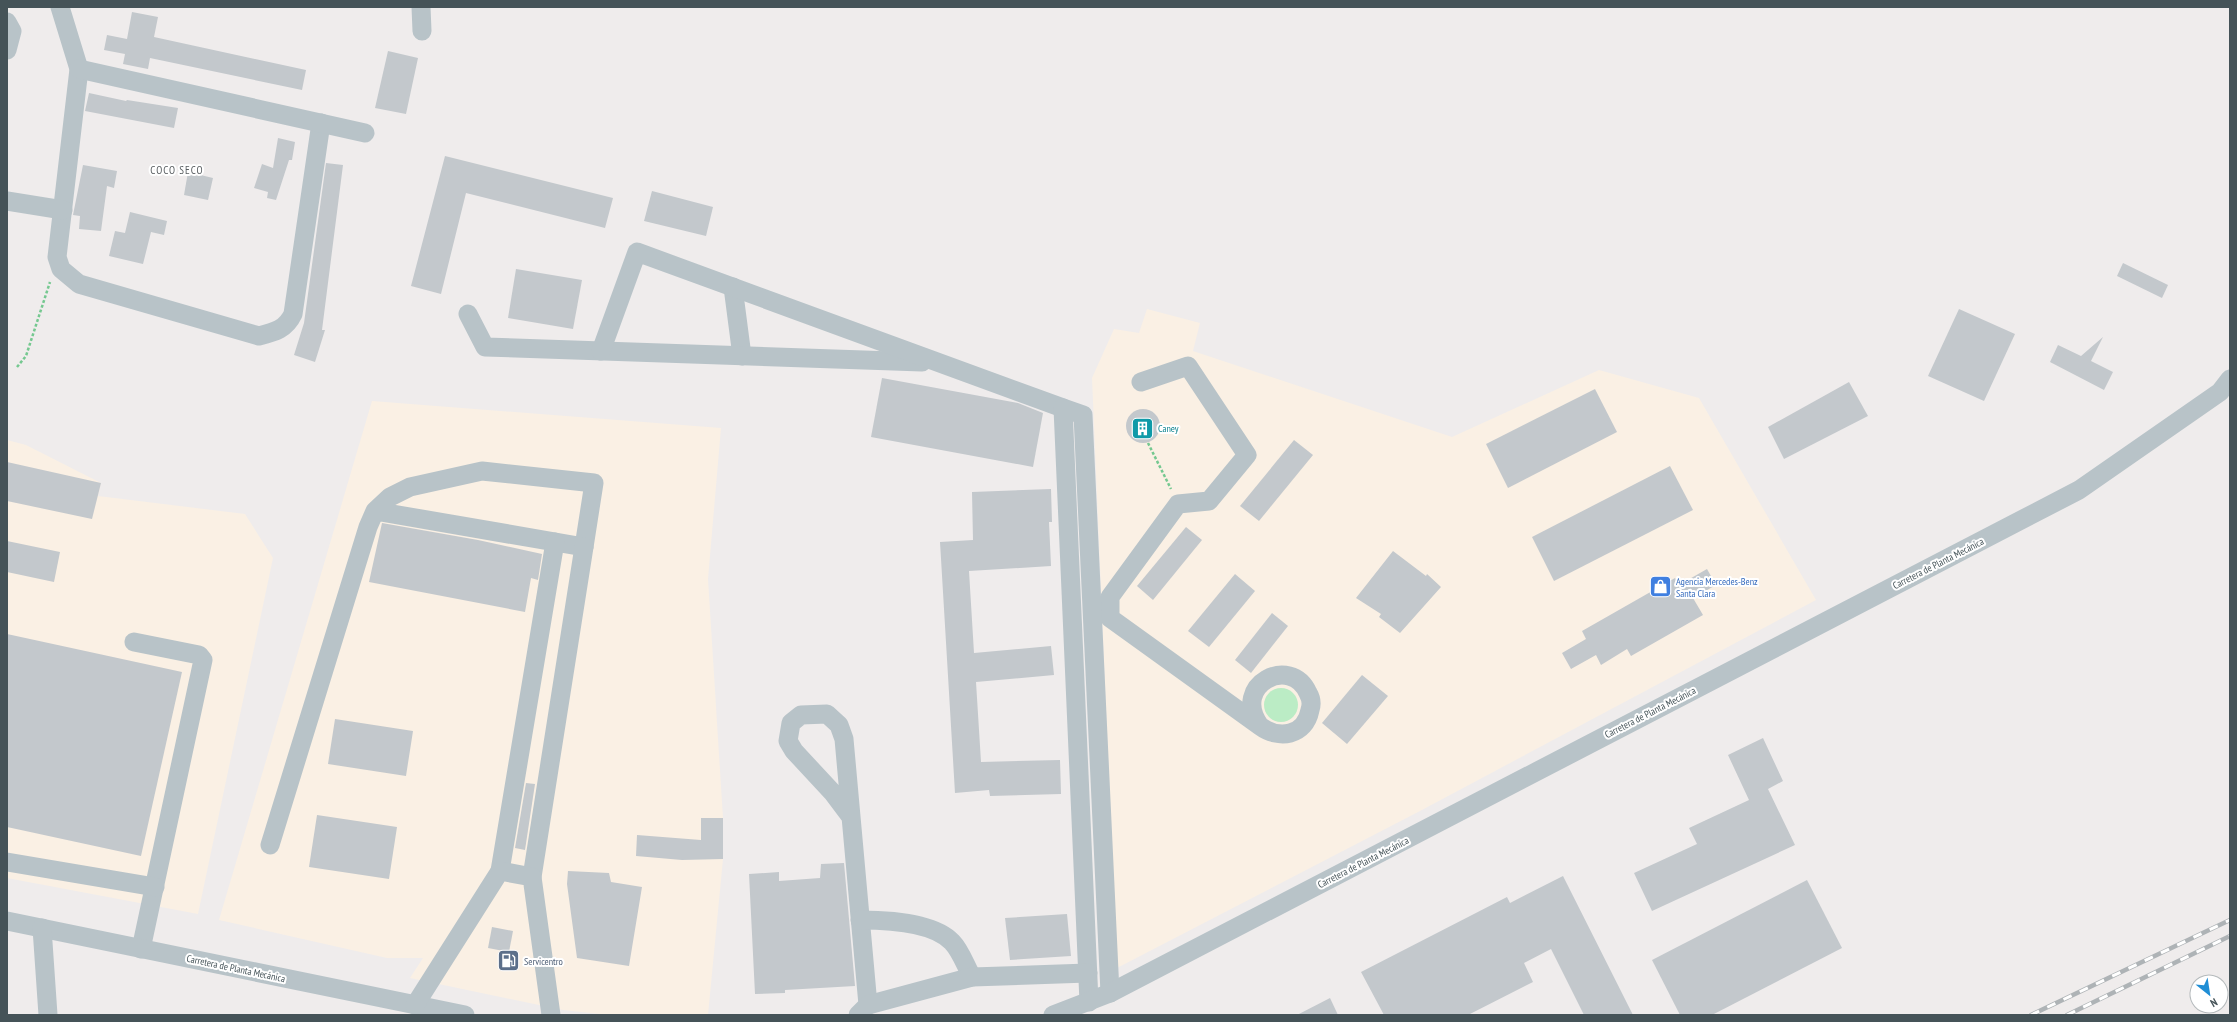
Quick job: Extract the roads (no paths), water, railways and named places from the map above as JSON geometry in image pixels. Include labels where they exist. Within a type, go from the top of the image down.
[{"type":"street","points":[[60,7],[79,69],[57,257],[61,269],[79,284],[259,336],[276,332],[285,326],[293,314],[321,123]]},
{"type":"street","points":[[421,7],[422,31]]},
{"type":"street","points":[[7,22],[12,31],[7,50]]},
{"type":"street","points":[[79,69],[365,133]]},
{"type":"street","points":[[7,201],[63,210]]},
{"type":"street","points":[[601,351],[637,252],[1083,415],[1110,993]]},
{"type":"street","points":[[733,287],[742,356]]},
{"type":"street","points":[[468,314],[485,347],[939,362]]},
{"type":"street","points":[[1141,382],[1188,366],[1247,455],[1209,501],[1178,504],[1110,597],[1110,618],[1260,726]]},
{"type":"street","name":"Carretera de Planta Mecánica","points":[[1053,1015],[1110,993],[2079,490],[2227,392]]},
{"type":"street","points":[[1063,408],[1089,1002]]},
{"type":"street","points":[[270,845],[368,527],[375,511],[390,497],[410,488],[482,471],[594,483],[532,877],[551,1015]]},
{"type":"street","points":[[375,511],[584,547]]},
{"type":"street","points":[[415,1005],[500,870],[555,542]]},
{"type":"street","points":[[134,642],[199,655],[203,660],[141,949]]},
{"type":"street","points":[[851,817],[833,793],[794,751],[788,741],[791,723],[801,715],[827,714],[839,725],[844,739],[851,817],[860,920],[863,1010],[972,977],[1088,973]]},
{"type":"street","points":[[7,862],[155,887]]},
{"type":"street","points":[[500,870],[532,877]]},
{"type":"street","points":[[860,920],[880,920],[925,926],[952,942],[972,977]]},
{"type":"street","name":"Carretera de Planta Mecánica","points":[[7,921],[141,949],[393,1007],[415,1005],[465,1015]]},
{"type":"street","points":[[42,928],[48,1015]]},
{"type":"railway","points":[[2031,1015],[2230,920]]},
{"type":"railway","points":[[2067,1015],[2230,936]]},
{"type":"place","name":"Caney","points":[[1143,428]]},
{"type":"place","name":"Agencia Mercedes-Benz Santa Clara","points":[[1660,587]]},
{"type":"place","name":"Servicentro","points":[[508,961]]},
{"type":"district","name":"COCO SECO","points":[[177,170]]}]
